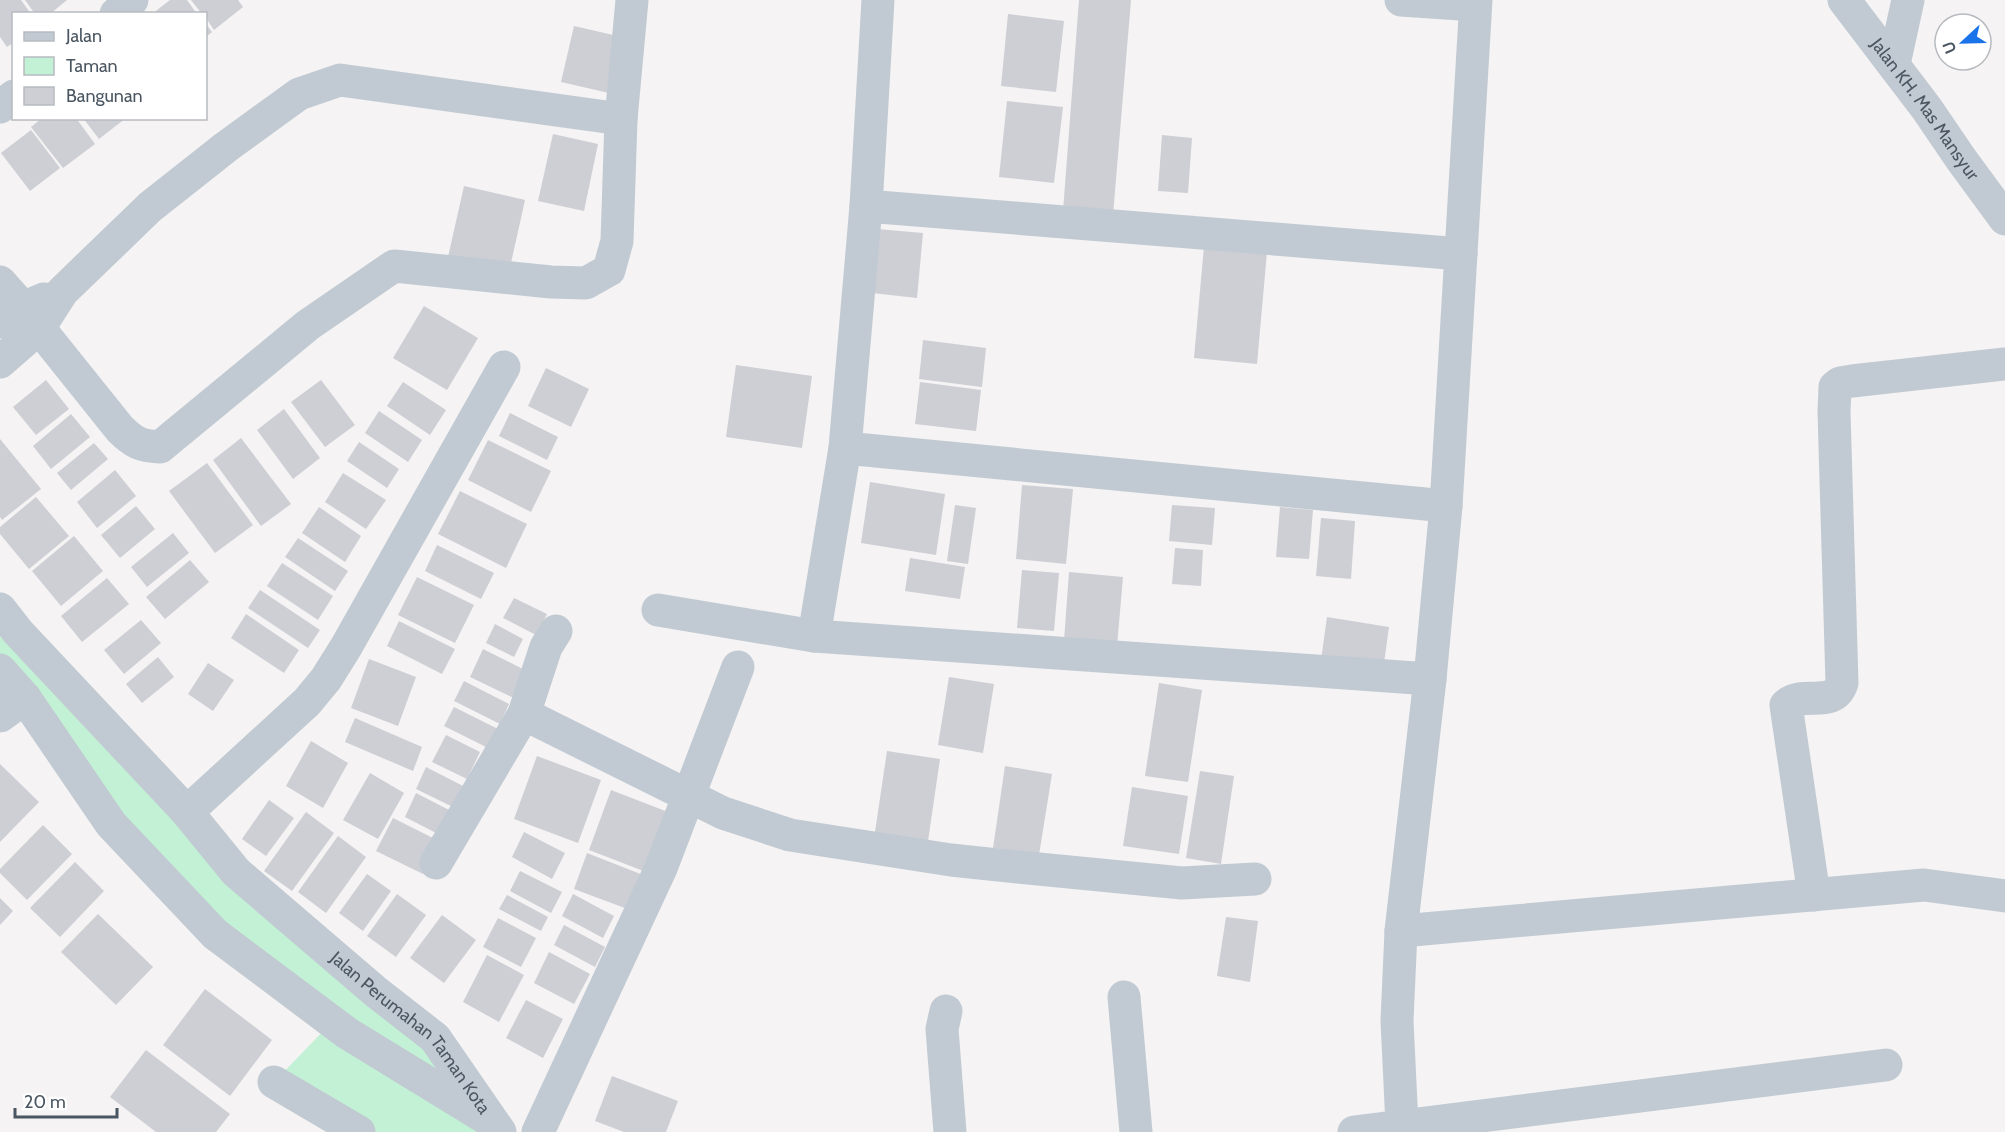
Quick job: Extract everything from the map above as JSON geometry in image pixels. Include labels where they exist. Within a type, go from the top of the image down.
[{"type":"street","points":[[118,12],[132,0]]},
{"type":"street","points":[[0,282],[21,319],[130,439],[144,446],[160,447],[308,325],[394,266],[551,282],[586,283],[609,270],[617,241],[621,119],[633,0]]},
{"type":"street","points":[[814,636],[845,448],[866,206],[878,0]]},
{"type":"street","points":[[1401,0],[1475,2],[1446,506],[1430,680],[1401,931],[1397,1021],[1403,1129]]},
{"type":"street","name":"Jalan KH. Mas Mansyur","points":[[1844,0],[1894,64],[2005,219]]},
{"type":"street","points":[[1894,64],[1908,0]]},
{"type":"street","points":[[0,362],[21,319],[62,292],[150,207],[226,147],[299,94],[340,80],[621,119]]},
{"type":"street","points":[[0,107],[12,98]]},
{"type":"street","points":[[866,206],[1461,254]]},
{"type":"street","points":[[1814,895],[1786,705],[1791,700],[1831,697],[1839,692],[1842,682],[1835,387],[1840,383],[1852,381],[2005,364]]},
{"type":"street","points":[[187,812],[307,702],[326,679],[504,368]]},
{"type":"street","points":[[845,448],[1446,506]]},
{"type":"street","name":"Jalan Perumahan Taman Kota","points":[[0,609],[18,632],[187,812],[236,872],[376,992],[435,1038],[498,1128]]},
{"type":"street","points":[[658,610],[814,636],[1430,680]]},
{"type":"street","points":[[436,863],[524,714],[546,648],[556,631]]},
{"type":"street","points":[[538,1132],[661,868],[738,667]]},
{"type":"street","name":"Jalan Perumahan Taman Kota","points":[[0,670],[12,707],[111,824],[215,934],[347,1033],[498,1128]]},
{"type":"street","points":[[524,714],[723,813],[790,835],[940,858],[1182,883],[1255,879]]},
{"type":"street","points":[[1401,931],[1924,885],[2005,896]]},
{"type":"street","points":[[1124,997],[1136,1132]]},
{"type":"street","points":[[946,1011],[942,1029],[950,1132]]},
{"type":"street","points":[[1354,1132],[1403,1129],[1886,1065]]},
{"type":"street","points":[[274,1082],[359,1132]]},
{"type":"green space","points":[[0,609],[376,992],[500,1132],[359,1132],[274,1082],[329,1025],[232,946],[25,698],[0,716]]},
{"type":"building","points":[[0,0],[21,0],[30,12],[12,12],[12,43],[7,47],[0,37]]},
{"type":"building","points":[[25,0],[67,0],[52,12],[34,12]]},
{"type":"building","points":[[170,0],[187,0],[196,12],[155,12]]},
{"type":"building","points":[[191,0],[238,0],[243,7],[214,30],[207,20],[207,12],[200,12]]},
{"type":"building","points":[[1079,0],[1131,0],[1113,215],[1063,211]]},
{"type":"building","points":[[1008,14],[1064,21],[1056,92],[1001,86]]},
{"type":"building","points":[[207,25],[212,32],[207,36]]},
{"type":"building","points":[[574,26],[622,37],[609,93],[561,82]]},
{"type":"building","points":[[1007,101],[1063,107],[1054,183],[999,177]]},
{"type":"building","points":[[40,120],[77,120],[95,144],[63,168],[31,127]]},
{"type":"building","points":[[85,120],[123,120],[99,139]]},
{"type":"building","points":[[31,130],[60,168],[30,191],[1,153]]},
{"type":"building","points":[[553,134],[598,144],[584,211],[538,201]]},
{"type":"building","points":[[1162,135],[1192,138],[1188,193],[1158,191]]},
{"type":"building","points":[[464,186],[525,200],[509,272],[448,257]]},
{"type":"building","points":[[877,229],[923,233],[917,298],[872,293]]},
{"type":"building","points":[[1204,246],[1267,252],[1257,364],[1194,358]]},
{"type":"building","points":[[424,306],[478,338],[447,390],[393,358]]},
{"type":"building","points":[[923,340],[986,348],[982,387],[919,379]]},
{"type":"building","points":[[736,365],[812,376],[802,448],[726,437]]},
{"type":"building","points":[[546,368],[589,389],[571,427],[528,406]]},
{"type":"building","points":[[46,380],[69,409],[36,435],[13,407]]},
{"type":"building","points":[[321,380],[355,425],[325,447],[291,402]]},
{"type":"building","points":[[403,382],[446,410],[430,435],[387,406]]},
{"type":"building","points":[[920,382],[981,390],[976,431],[915,424]]},
{"type":"building","points":[[284,409],[320,458],[293,479],[257,430]]},
{"type":"building","points":[[379,411],[422,440],[408,462],[365,433]]},
{"type":"building","points":[[510,413],[558,437],[547,460],[499,436]]},
{"type":"building","points":[[71,414],[90,437],[51,469],[33,446]]},
{"type":"building","points":[[241,438],[291,504],[261,526],[213,460]]},
{"type":"building","points":[[0,439],[41,489],[2,520],[0,517]]},
{"type":"building","points":[[488,440],[551,471],[531,512],[468,480]]},
{"type":"building","points":[[359,442],[399,469],[387,488],[347,461]]},
{"type":"building","points":[[94,443],[108,459],[71,490],[57,473]]},
{"type":"building","points":[[207,463],[253,525],[215,553],[169,491]]},
{"type":"building","points":[[115,470],[136,496],[97,528],[77,502]]},
{"type":"building","points":[[343,473],[386,500],[366,529],[325,502]]},
{"type":"building","points":[[870,482],[945,494],[936,555],[861,543]]},
{"type":"building","points":[[1022,485],[1073,489],[1066,564],[1016,559]]},
{"type":"building","points":[[460,491],[527,524],[506,568],[438,534]]},
{"type":"building","points":[[36,497],[69,536],[29,569],[0,534],[0,527]]},
{"type":"building","points":[[955,505],[976,508],[968,564],[947,561]]},
{"type":"building","points":[[1172,505],[1215,508],[1212,545],[1169,541]]},
{"type":"building","points":[[136,506],[155,529],[120,558],[101,535]]},
{"type":"building","points":[[319,507],[361,536],[345,562],[302,533]]},
{"type":"building","points":[[1280,507],[1313,510],[1309,559],[1276,557]]},
{"type":"building","points":[[1321,518],[1355,521],[1351,579],[1316,576]]},
{"type":"building","points":[[173,533],[189,553],[147,587],[131,567]]},
{"type":"building","points":[[74,536],[103,571],[61,606],[32,571]]},
{"type":"building","points":[[298,538],[348,571],[335,591],[285,557]]},
{"type":"building","points":[[437,545],[494,573],[481,599],[425,571]]},
{"type":"building","points":[[1175,548],[1203,550],[1201,586],[1172,584]]},
{"type":"building","points":[[910,558],[965,567],[960,599],[905,591]]},
{"type":"building","points":[[190,560],[209,582],[165,619],[146,597]]},
{"type":"building","points":[[282,563],[333,596],[318,620],[267,586]]},
{"type":"building","points":[[1022,570],[1059,573],[1054,631],[1017,628]]},
{"type":"building","points":[[1069,572],[1123,577],[1117,646],[1064,641]]},
{"type":"building","points":[[417,577],[474,605],[455,643],[398,615]]},
{"type":"building","points":[[107,578],[129,604],[82,642],[61,616]]},
{"type":"building","points":[[260,590],[320,630],[308,648],[248,608]]},
{"type":"building","points":[[514,598],[547,614],[536,635],[503,618]]},
{"type":"building","points":[[246,614],[299,650],[284,673],[231,638]]},
{"type":"building","points":[[1327,617],[1389,627],[1383,670],[1321,660]]},
{"type":"building","points":[[141,620],[161,643],[124,674],[104,650]]},
{"type":"building","points":[[399,621],[455,649],[442,674],[387,646]]},
{"type":"building","points":[[495,624],[523,639],[514,657],[486,643]]},
{"type":"building","points":[[483,649],[531,673],[518,700],[470,677]]},
{"type":"building","points":[[158,657],[174,677],[142,703],[126,684]]},
{"type":"building","points":[[369,659],[416,677],[398,726],[351,708]]},
{"type":"building","points":[[208,663],[234,680],[213,711],[188,694]]},
{"type":"building","points":[[949,677],[994,684],[983,753],[938,745]]},
{"type":"building","points":[[464,681],[509,704],[500,724],[454,701]]},
{"type":"building","points":[[1159,683],[1202,690],[1188,782],[1145,776]]},
{"type":"building","points":[[454,707],[500,730],[490,749],[444,726]]},
{"type":"building","points":[[355,718],[422,747],[413,771],[345,742]]},
{"type":"building","points":[[446,735],[480,752],[467,779],[432,762]]},
{"type":"building","points":[[311,741],[348,763],[323,808],[286,786]]},
{"type":"building","points":[[887,751],[940,759],[928,841],[875,832]]},
{"type":"building","points":[[537,756],[601,780],[578,843],[514,819]]},
{"type":"building","points":[[0,764],[39,802],[0,842]]},
{"type":"building","points":[[1005,766],[1052,774],[1039,855],[993,848]]},
{"type":"building","points":[[426,767],[465,787],[455,808],[416,789]]},
{"type":"building","points":[[1200,771],[1234,776],[1221,864],[1186,858]]},
{"type":"building","points":[[370,773],[404,793],[378,839],[343,820]]},
{"type":"building","points":[[1132,787],[1188,796],[1179,854],[1123,846]]},
{"type":"building","points":[[611,790],[668,812],[646,872],[589,850]]},
{"type":"building","points":[[416,793],[451,811],[440,835],[405,817]]},
{"type":"building","points":[[269,800],[294,818],[266,856],[242,839]]},
{"type":"building","points":[[306,812],[334,833],[292,891],[264,871]]},
{"type":"building","points":[[393,818],[439,841],[423,874],[376,851]]},
{"type":"building","points":[[43,825],[72,854],[27,900],[0,873],[0,869]]},
{"type":"building","points":[[524,832],[565,853],[552,879],[512,857]]},
{"type":"building","points":[[338,836],[366,857],[326,913],[298,892]]},
{"type":"building","points":[[587,853],[643,875],[630,910],[574,889]]},
{"type":"building","points":[[75,862],[104,891],[60,937],[30,908]]},
{"type":"building","points":[[520,871],[562,892],[551,913],[510,891]]},
{"type":"building","points":[[367,874],[391,891],[363,931],[339,913]]},
{"type":"building","points":[[397,894],[426,915],[396,957],[367,936]]},
{"type":"building","points":[[573,894],[614,916],[603,938],[562,916]]},
{"type":"building","points":[[507,895],[548,917],[541,931],[499,909]]},
{"type":"building","points":[[0,898],[13,911],[0,925]]},
{"type":"building","points":[[98,914],[153,967],[116,1005],[61,952]]},
{"type":"building","points":[[442,915],[476,940],[444,983],[410,958]]},
{"type":"building","points":[[1226,917],[1258,921],[1250,982],[1217,976]]},
{"type":"building","points":[[498,918],[536,938],[521,967],[483,947]]},
{"type":"building","points":[[564,925],[605,947],[595,967],[554,945]]},
{"type":"building","points":[[549,952],[590,974],[574,1004],[534,983]]},
{"type":"building","points":[[487,955],[524,975],[499,1022],[463,1002]]},
{"type":"building","points":[[205,989],[272,1040],[230,1096],[163,1045]]},
{"type":"building","points":[[526,1000],[563,1019],[543,1058],[506,1038]]},
{"type":"building","points":[[146,1050],[230,1114],[216,1132],[156,1132],[110,1097]]},
{"type":"building","points":[[612,1076],[678,1101],[666,1132],[624,1132],[595,1121]]}]
